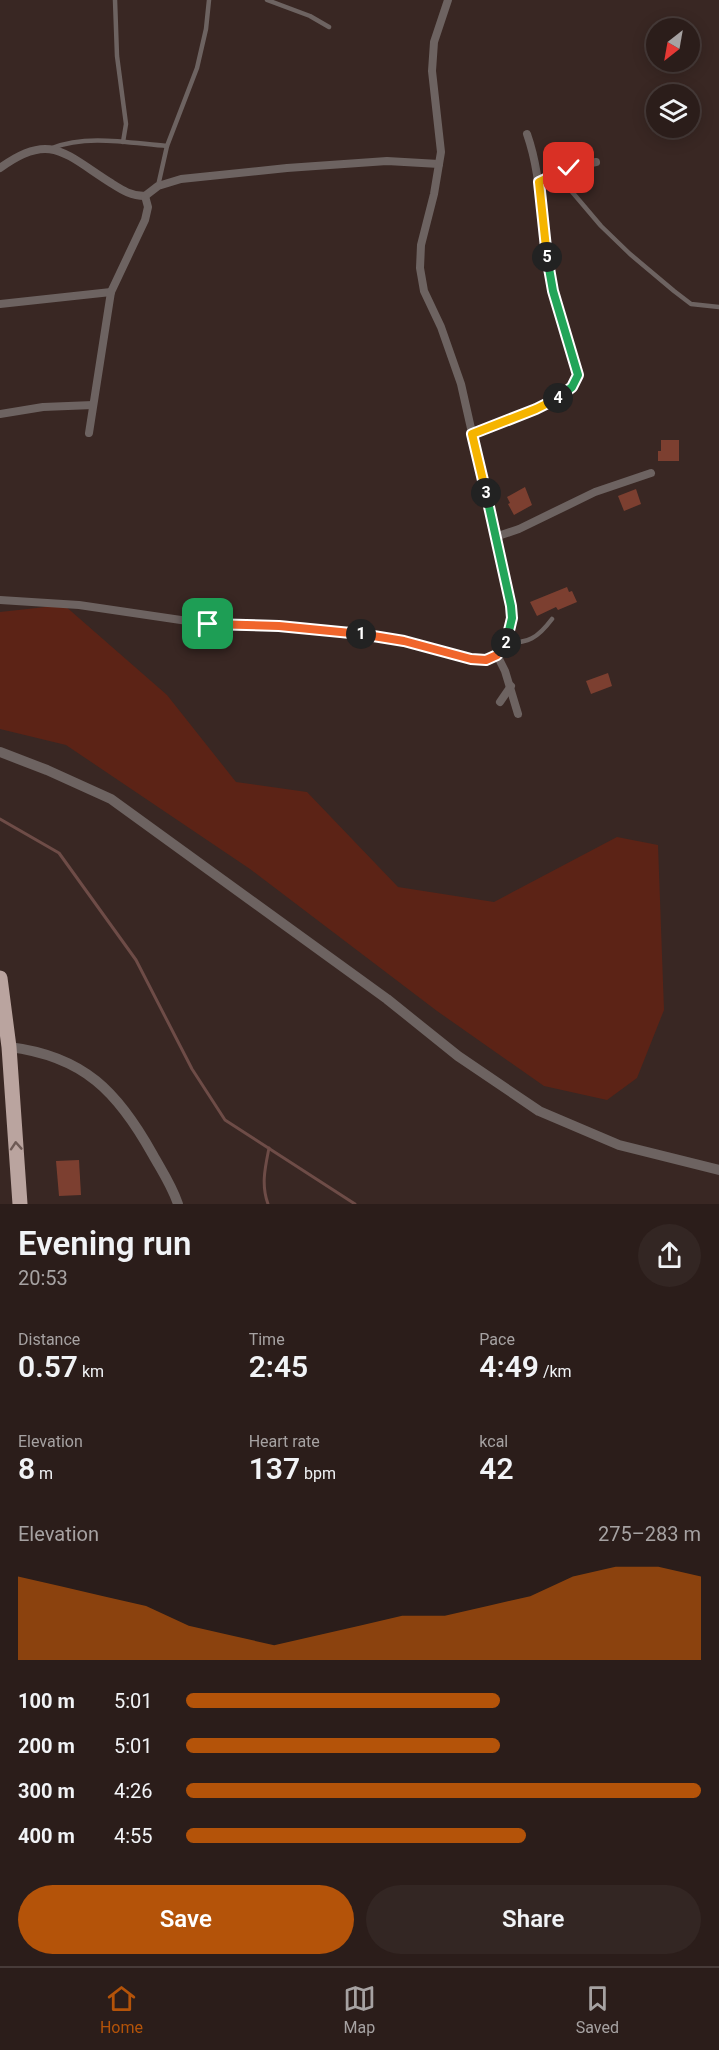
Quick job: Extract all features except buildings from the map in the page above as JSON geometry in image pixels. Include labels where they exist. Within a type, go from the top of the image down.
[{"type":"highway","points":[[0,978],[9,1047],[20,1204]]},
{"type":"street","points":[[0,600],[79,605],[208,624],[279,626],[351,633],[404,641],[471,659],[486,660],[497,655],[505,644],[512,618],[511,606],[461,384],[441,327],[424,291],[420,268],[421,245],[434,194],[441,152],[432,71],[434,42],[448,0]]},
{"type":"street","points":[[472,434],[559,398],[572,387],[578,375],[553,291],[544,244],[539,182],[527,134]]},
{"type":"street","points":[[0,168],[21,153],[40,148],[52,148],[68,155],[129,194],[144,196],[158,186],[181,179],[286,168],[387,161],[438,164]]},
{"type":"street","points":[[539,182],[556,173],[596,162]]},
{"type":"street","points":[[89,433],[111,292],[145,220],[147,207],[144,196]]},
{"type":"street","points":[[0,304],[111,292]]},
{"type":"street","points":[[0,414],[43,407],[93,405]]},
{"type":"street","points":[[495,537],[519,530],[595,492],[651,473]]},
{"type":"street","points":[[497,655],[511,686],[518,714]]},
{"type":"street","points":[[500,702],[511,686]]},
{"type":"street","points":[[0,753],[47,770],[111,800],[387,999],[458,1056],[539,1111],[619,1145],[719,1170]]},
{"type":"street","points":[[9,1047],[32,1050],[59,1058],[91,1076],[117,1098],[145,1140],[178,1204]]},
{"type":"lane","points":[[115,0],[117,56],[126,124],[123,142]]},
{"type":"lane","points":[[158,186],[167,146],[197,68],[206,29],[209,0]]},
{"type":"lane","points":[[267,0],[310,16],[329,27]]},
{"type":"lane","points":[[52,148],[76,140],[167,146]]},
{"type":"lane","points":[[556,173],[601,226],[674,291],[691,304],[719,307]]},
{"type":"lane","points":[[505,644],[525,642],[538,635],[552,619]]},
{"type":"shaded area","points":[[64,605],[167,695],[236,782],[307,792],[398,887],[494,902],[617,837],[658,845],[664,1010],[637,1078],[607,1100],[544,1086],[437,1011],[250,869],[66,745],[0,729],[0,612]]},
{"type":"waterway","points":[[0,819],[59,853],[136,960],[192,1069],[225,1120],[355,1204]]},
{"type":"waterway","points":[[268,1204],[264,1183],[269,1148]]},
{"type":"route","points":[[208,624],[279,626],[351,633],[404,641],[471,659],[486,660],[497,655],[505,644],[512,618],[511,606],[472,434],[559,398],[572,387],[578,375],[553,291],[544,244],[539,182],[569,168]]}]
